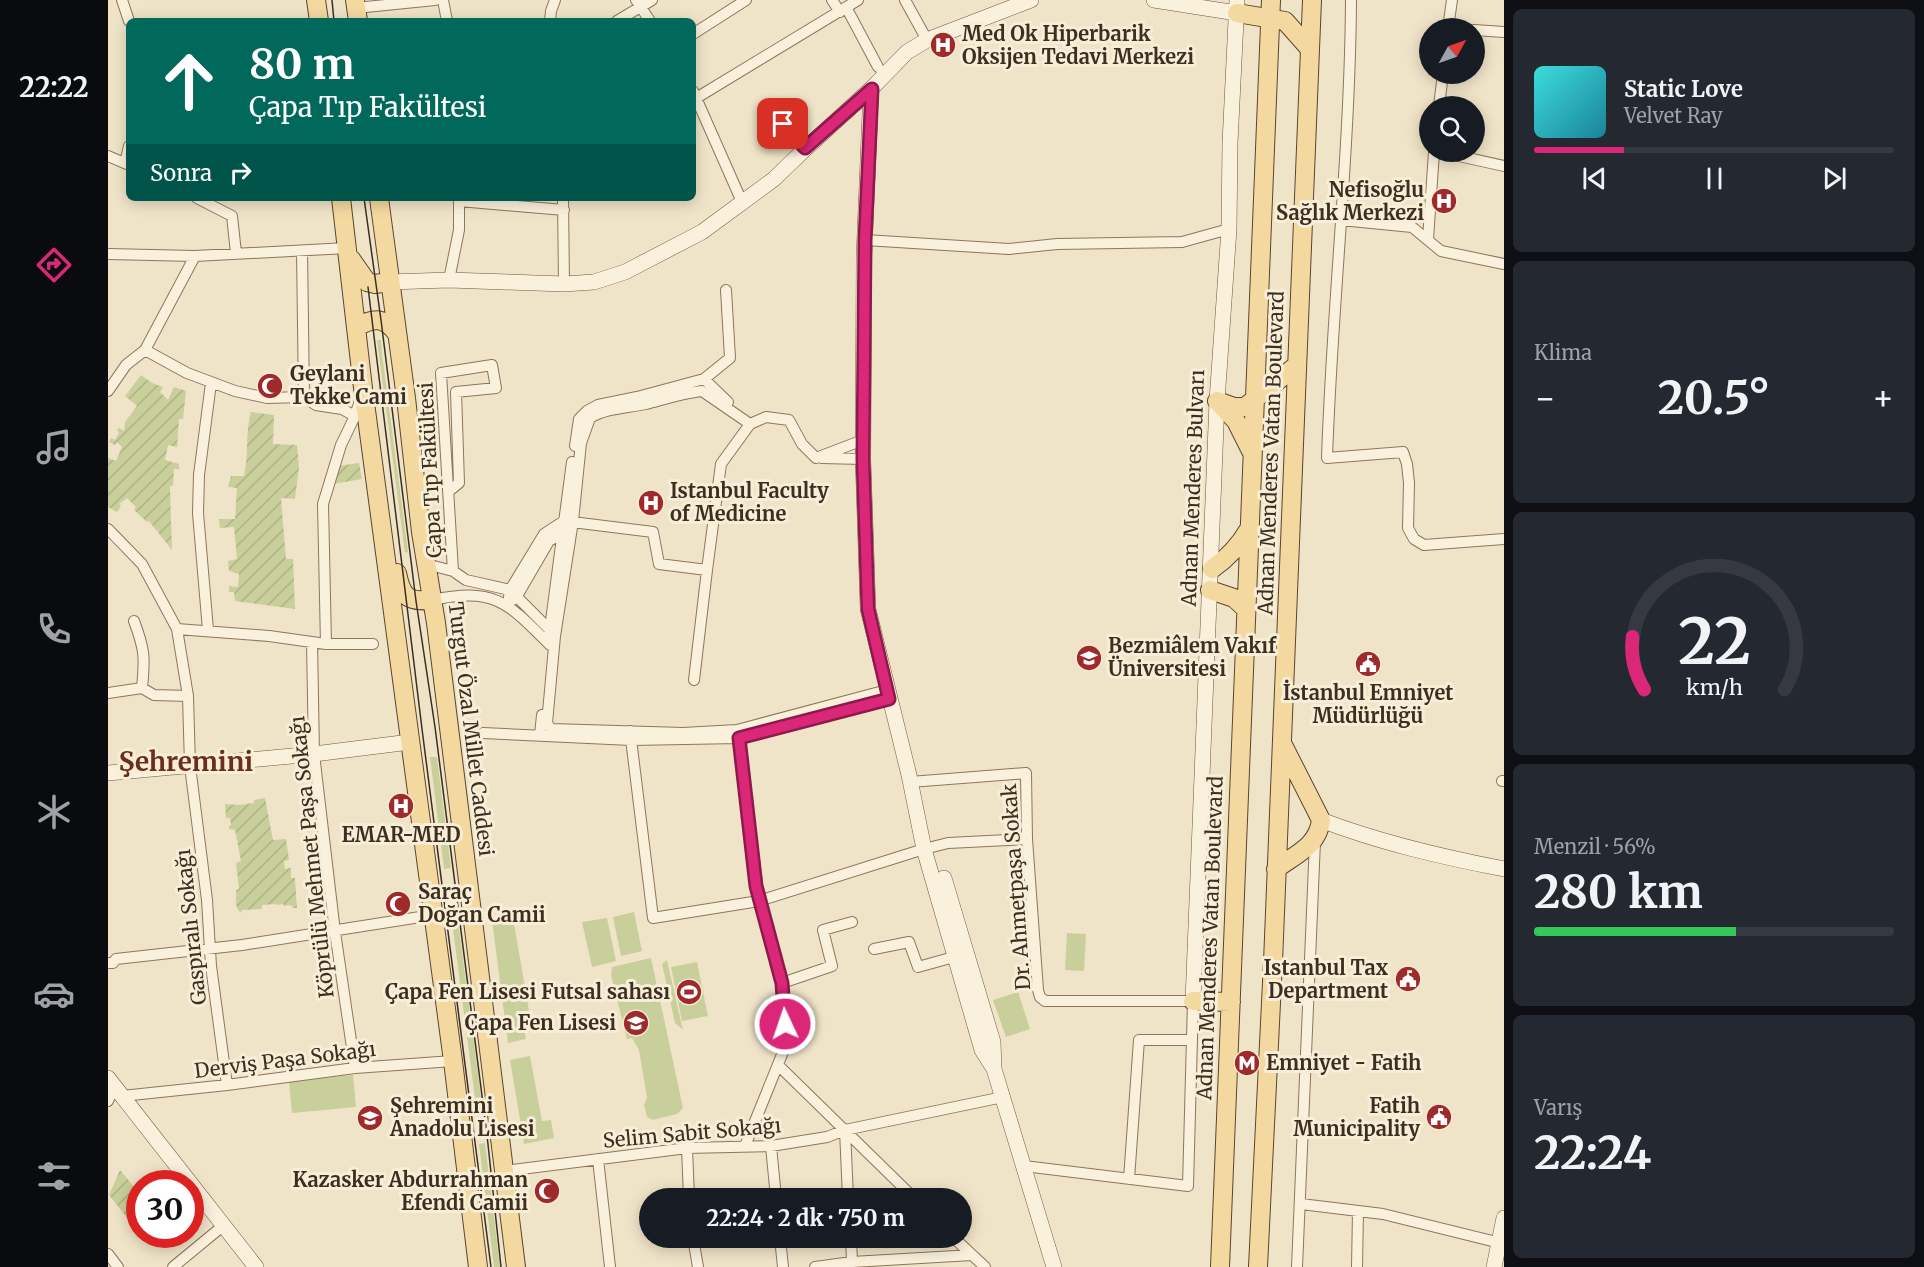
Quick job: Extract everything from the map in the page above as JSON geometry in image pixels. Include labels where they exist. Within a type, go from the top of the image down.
[{"type":"main road","points":[[316,0],[319,18]]},
{"type":"main road","name":"Adnan Menderes Vatan Boulevard","points":[[1258,1267],[1297,365],[1305,43],[1312,0]]},
{"type":"main road","points":[[1237,7],[1271,9],[1305,43]]},
{"type":"main road","name":"Adnan Menderes Vatan Boulevard","points":[[1220,1267],[1271,9]]},
{"type":"main road","points":[[1270,47],[1274,42],[1284,38],[1305,43]]},
{"type":"main road","points":[[341,201],[363,388],[387,556],[478,1267]]},
{"type":"main road","name":"Turgut Özal Millet Caddesi","points":[[379,201],[516,1267]]},
{"type":"main road","points":[[347,252],[367,282],[375,284],[389,282]]},
{"type":"main road","points":[[357,327],[364,323],[381,320],[387,322],[397,334]]},
{"type":"main road","points":[[1217,401],[1239,408],[1245,407],[1297,365]]},
{"type":"main road","points":[[1217,401],[1236,421],[1253,455]]},
{"type":"main road","points":[[1212,569],[1226,559],[1240,544],[1250,527]]},
{"type":"main road","points":[[387,556],[395,568],[402,592],[406,596],[416,601],[432,600]]},
{"type":"main road","points":[[1210,590],[1234,598],[1246,609]]},
{"type":"main road","points":[[1276,869],[1315,841],[1320,832],[1322,820],[1282,742]]},
{"type":"main road","points":[[1193,1001],[1231,1002]]},
{"type":"street","points":[[122,0],[128,18]]},
{"type":"street","points":[[356,10],[435,0]]},
{"type":"street","points":[[443,0],[446,18]]},
{"type":"street","points":[[550,18],[550,11],[555,0]]},
{"type":"street","points":[[620,18],[638,3],[652,0]]},
{"type":"street","points":[[696,32],[746,0]]},
{"type":"street","points":[[832,0],[843,10],[878,67]]},
{"type":"street","points":[[696,95],[858,0]]},
{"type":"street","points":[[905,0],[927,40]]},
{"type":"street","points":[[389,282],[449,280],[564,284],[594,282],[625,272],[702,232],[774,179],[805,148],[872,89],[907,52],[927,40],[1031,0]]},
{"type":"street","points":[[1154,0],[1237,7]]},
{"type":"street","points":[[1351,0],[1351,39],[1330,373],[1327,458],[1402,452],[1407,464],[1409,483],[1408,528],[1414,539],[1424,545],[1504,539]]},
{"type":"street","points":[[1449,18],[1452,0]]},
{"type":"street","points":[[638,3],[648,18]]},
{"type":"street","name":"Adnan Menderes Bulvarı","points":[[1193,1001],[1217,401],[1229,229],[1230,143],[1237,7]]},
{"type":"street","points":[[1485,31],[1504,32]]},
{"type":"street","points":[[872,89],[865,240],[863,459],[868,609],[884,694],[910,782],[924,849],[961,955],[982,1050],[994,1069],[1054,1267]]},
{"type":"street","points":[[696,100],[742,202]]},
{"type":"street","points":[[772,112],[805,148]]},
{"type":"street","points":[[108,156],[126,164]]},
{"type":"street","points":[[1428,239],[1433,162]]},
{"type":"street","points":[[1485,162],[1504,166]]},
{"type":"street","points":[[449,280],[459,230],[459,201]]},
{"type":"street","points":[[470,201],[564,210]]},
{"type":"street","points":[[563,201],[564,284]]},
{"type":"street","points":[[218,203],[232,216],[236,253]]},
{"type":"street","points":[[1341,220],[1412,227],[1441,250],[1504,264]]},
{"type":"street","points":[[865,240],[1009,249],[1057,244],[1182,242],[1229,229]]},
{"type":"street","points":[[303,251],[304,397]]},
{"type":"street","points":[[108,254],[195,256],[303,251],[347,252]]},
{"type":"street","points":[[108,391],[126,365],[145,350],[195,256]]},
{"type":"street","points":[[568,526],[579,419],[598,405],[704,379],[730,358],[726,290]]},
{"type":"street","points":[[145,350],[187,373],[235,391],[267,398],[304,397],[316,405],[342,409],[355,416]]},
{"type":"street","name":"Çapa Tıp Fakültesi","points":[[448,492],[459,483],[456,393],[496,388],[492,365],[441,373],[448,492],[453,571]]},
{"type":"street","points":[[704,379],[750,424]]},
{"type":"street","points":[[208,630],[198,513],[199,475],[211,382]]},
{"type":"street","points":[[326,644],[323,504],[341,445],[355,416],[363,388]]},
{"type":"street","points":[[540,735],[581,443],[590,418],[596,414],[647,404],[678,394],[702,391],[750,424]]},
{"type":"street","points":[[694,680],[721,464],[750,424],[766,417],[789,420],[802,444],[816,458],[863,459]]},
{"type":"street","points":[[816,458],[864,440]]},
{"type":"street","points":[[508,604],[544,534],[568,526],[653,532],[659,564],[707,570]]},
{"type":"street","name":"Gaspıralı Sokağı","points":[[108,529],[142,564],[177,629],[188,696],[190,766],[207,900],[209,948],[227,1085]]},
{"type":"street","name":"Çapa Tıp Fakültesi","points":[[426,564],[453,571],[466,580],[514,593]]},
{"type":"street","points":[[514,593],[552,639],[547,723],[551,729],[630,736]]},
{"type":"street","points":[[432,600],[455,596],[490,597],[508,604],[552,639]]},
{"type":"street","points":[[134,621],[142,642],[145,659],[142,688]]},
{"type":"street","points":[[177,629],[208,630],[326,644],[373,644]]},
{"type":"street","name":"Köprülü Mehmet Paşa Sokağı","points":[[312,642],[314,754],[335,932],[355,1068]]},
{"type":"street","points":[[108,693],[142,688],[154,695],[188,696]]},
{"type":"street","points":[[483,734],[630,736],[683,732],[738,734],[884,694]]},
{"type":"street","points":[[738,734],[759,901],[782,983],[785,1047],[745,1146]]},
{"type":"street","points":[[630,736],[653,918],[759,901],[948,843],[1028,839]]},
{"type":"street","points":[[108,773],[314,754],[410,742]]},
{"type":"street","name":"Dr. Ahmetpaşa Sokak","points":[[910,782],[1026,773],[1038,990],[1040,997],[1045,1001],[1193,1001]]},
{"type":"street","points":[[1322,820],[1362,836],[1456,860],[1504,869]]},
{"type":"street","points":[[1297,1267],[1315,841]]},
{"type":"street","points":[[108,963],[116,959],[242,945],[433,915]]},
{"type":"street","points":[[782,983],[832,966],[823,930],[852,922]]},
{"type":"street","points":[[874,949],[909,942],[918,967],[961,955]]},
{"type":"street","points":[[1024,1166],[1188,1186],[1193,1001]]},
{"type":"street","points":[[1129,1179],[1139,1040],[1192,1040]]},
{"type":"street","name":"Derviş Paşa Sokağı","points":[[113,1090],[227,1085],[355,1068],[453,1061]]},
{"type":"street","points":[[778,1065],[904,1188]]},
{"type":"street","points":[[113,1090],[256,1267]]},
{"type":"street","name":"Selim Sabit Sokağı","points":[[505,1172],[687,1148],[771,1146],[827,1137],[845,1130],[1003,1098]]},
{"type":"street","points":[[845,1130],[848,1188]]},
{"type":"street","points":[[771,1146],[775,1188]]},
{"type":"street","points":[[687,1148],[689,1188]]},
{"type":"street","points":[[597,1159],[610,1267]]},
{"type":"street","points":[[1301,1204],[1383,1214],[1501,1243]]},
{"type":"street","points":[[1358,1211],[1358,1267]]},
{"type":"street","points":[[1494,1267],[1501,1243],[1504,1218]]},
{"type":"street","points":[[173,1267],[224,1226]]},
{"type":"street","points":[[695,1248],[698,1267]]},
{"type":"street","points":[[781,1248],[783,1267]]},
{"type":"street","points":[[851,1248],[852,1262]]},
{"type":"street","points":[[964,1248],[985,1267]]},
{"type":"street","points":[[108,1254],[118,1267]]},
{"type":"street","points":[[814,1267],[852,1262],[972,1256]]},
{"type":"green space","points":[[377,340],[381,340],[408,552],[405,553]]},
{"type":"green space","points":[[141,375],[163,387],[160,392],[168,400],[174,387],[186,391],[183,419],[179,419],[177,447],[168,445],[165,460],[179,464],[179,469],[174,469],[173,486],[170,486],[172,550],[149,521],[147,522],[134,510],[136,507],[127,498],[119,504],[121,506],[117,512],[108,507],[108,458],[116,461],[122,447],[117,442],[115,445],[109,442],[111,438],[115,440],[119,428],[124,431],[125,422],[137,406],[125,396]]},
{"type":"green space","points":[[251,412],[274,415],[273,444],[297,445],[299,467],[295,499],[281,498],[286,559],[293,559],[295,609],[235,601],[234,592],[229,592],[229,586],[238,587],[239,574],[229,571],[228,561],[237,559],[234,527],[220,528],[219,519],[235,519],[237,488],[228,487],[231,476],[244,476]]},
{"type":"green space","points":[[359,463],[362,479],[333,484],[338,466]]},
{"type":"green space","points":[[430,757],[437,757],[451,868],[444,869]]},
{"type":"green space","points":[[265,798],[273,840],[286,839],[289,860],[284,861],[285,869],[291,868],[291,878],[295,878],[297,908],[283,904],[262,905],[262,909],[242,910],[241,913],[236,902],[236,890],[239,889],[236,863],[241,861],[235,830],[229,829],[230,818],[226,818],[225,804],[254,803],[254,800]]},
{"type":"green space","points":[[634,912],[642,951],[621,956],[613,917]]},
{"type":"green space","points":[[457,913],[481,1097],[475,1098],[451,914]]},
{"type":"green space","points":[[513,918],[532,1028],[524,1029],[526,1039],[508,1043],[492,920]]},
{"type":"green space","points":[[607,918],[616,961],[592,967],[582,922]]},
{"type":"green space","points":[[1067,933],[1086,934],[1084,971],[1065,970]]},
{"type":"green space","points":[[651,958],[683,1108],[677,1114],[653,1120],[647,1117],[644,1105],[647,1098],[639,1050],[632,1038],[627,1039],[611,975],[612,967]]},
{"type":"green space","points":[[667,960],[683,1030],[675,1023],[662,964]]},
{"type":"green space","name":"Çapa Fen Lisesi Futsal sahası","points":[[697,962],[708,1016],[682,1021],[671,967]]},
{"type":"green space","points":[[1018,992],[1030,1029],[1006,1037],[993,1000]]},
{"type":"green space","points":[[530,1056],[542,1121],[551,1120],[554,1138],[524,1144],[510,1060]]},
{"type":"green space","points":[[353,1075],[356,1107],[292,1113],[289,1081]]},
{"type":"green space","points":[[485,1143],[500,1267],[494,1267],[479,1144]]},
{"type":"green space","points":[[120,1170],[126,1177],[126,1217],[109,1195]]},
{"type":"tram line","points":[[332,0],[334,18]]},
{"type":"tram line","points":[[364,201],[416,601],[435,727],[487,1135],[501,1267]]},
{"type":"tram line","points":[[368,287],[491,1267]]},
{"type":"place","name":"Med Ok Hiperbarik Oksijen Tedavi Merkezi","points":[[943,45]]},
{"type":"place","name":"Nefisoğlu Sağlık Merkezi","points":[[1444,201]]},
{"type":"place","name":"Geylani Tekke Cami","points":[[270,386]]},
{"type":"place","name":"Istanbul Faculty of Medicine","points":[[651,503]]},
{"type":"place","name":"Bezmiâlem Vakıf Üniversitesi","points":[[1089,658]]},
{"type":"place","name":"İstanbul Emniyet Müdürlüğü","points":[[1368,664]]},
{"type":"place","name":"EMAR-MED","points":[[401,806]]},
{"type":"place","name":"Saraç Doğan Camii","points":[[398,904]]},
{"type":"place","name":"Istanbul Tax Department","points":[[1408,979]]},
{"type":"place","name":"Çapa Fen Lisesi Futsal sahası","points":[[689,992]]},
{"type":"place","name":"Çapa Fen Lisesi","points":[[636,1023]]},
{"type":"place","name":"Emniyet - Fatih","points":[[1247,1063]]},
{"type":"place","name":"Fatih Municipality","points":[[1439,1117]]},
{"type":"place","name":"Şehremini Anadolu Lisesi","points":[[370,1118]]},
{"type":"place","name":"Kazasker Abdurrahman Efendi Camii","points":[[547,1191]]},
{"type":"district","name":"Şehremini","points":[[186,762]]},
{"type":"route","points":[[783,124],[805,148],[872,89],[865,240],[863,459],[868,609],[889,699],[739,738],[756,886],[782,983],[785,1024]]}]
